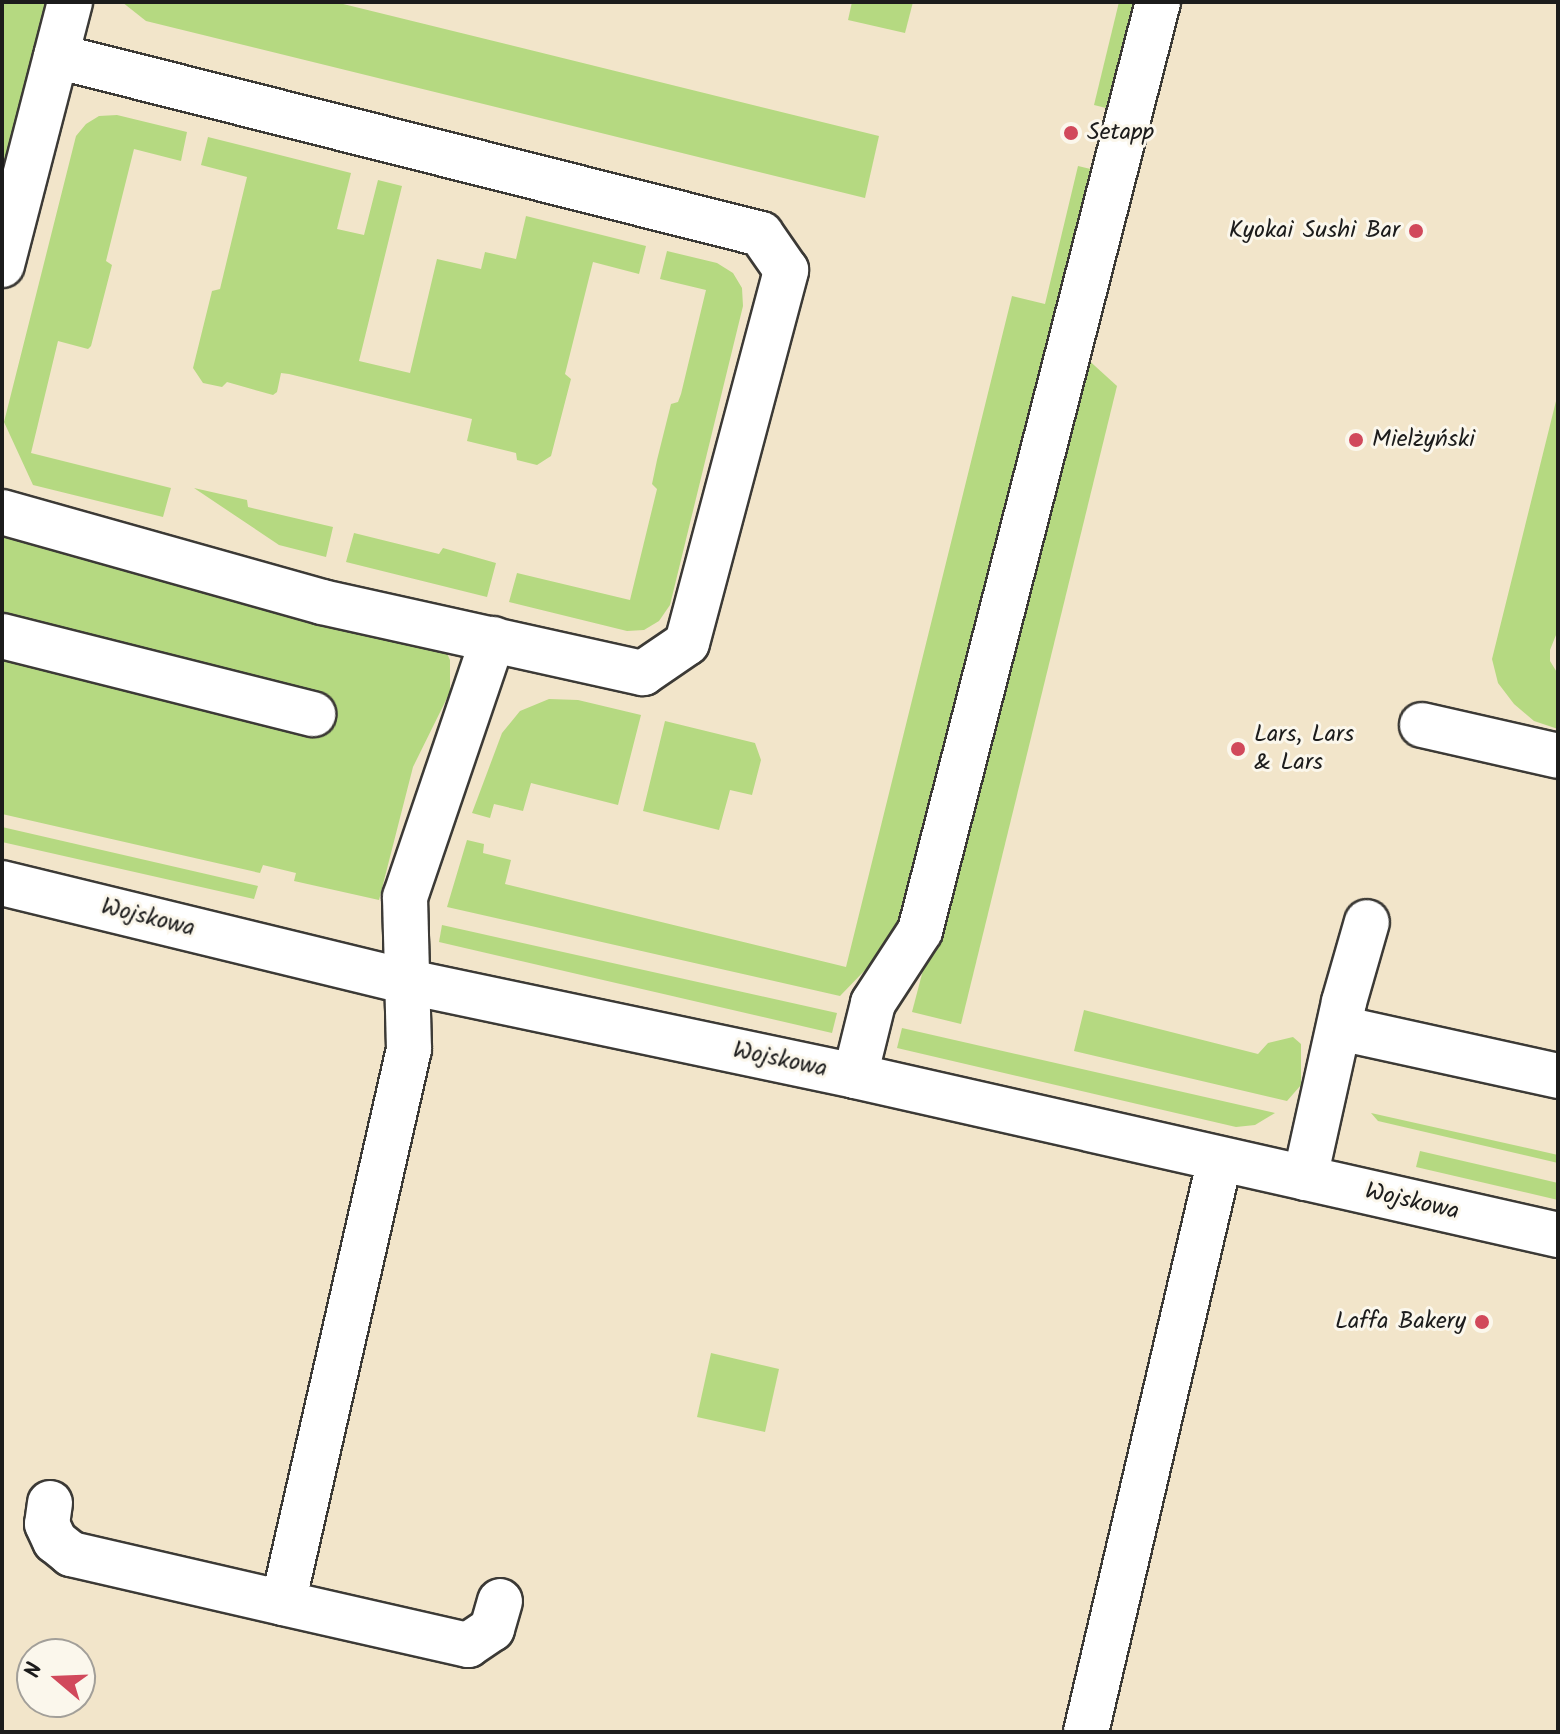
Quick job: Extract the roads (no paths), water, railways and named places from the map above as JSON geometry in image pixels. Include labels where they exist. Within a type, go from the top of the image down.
[{"type":"street","points":[[2,265],[70,2]]},
{"type":"street","points":[[855,1076],[873,1003],[920,931],[1158,2]]},
{"type":"street","points":[[2,512],[322,602],[643,673],[687,643],[786,270],[761,234],[56,56]]},
{"type":"street","points":[[2,636],[313,714]]},
{"type":"street","points":[[283,1603],[409,1049],[405,897],[493,639]]},
{"type":"street","points":[[1422,725],[1558,756]]},
{"type":"street","name":"Wojskowa","points":[[2,883],[409,982],[855,1076],[1558,1235]]},
{"type":"street","points":[[1305,1178],[1342,1015],[1367,922]]},
{"type":"street","points":[[1342,1015],[1558,1076]]},
{"type":"street","points":[[1086,1732],[1220,1159]]},
{"type":"street","points":[[50,1503],[47,1524],[55,1541],[71,1554],[468,1645],[492,1629],[500,1601]]},
{"type":"place","name":"Setapp","points":[[1071,133]]},
{"type":"place","name":"Kyokai Sushi Bar","points":[[1416,231]]},
{"type":"place","name":"Mielżyński","points":[[1356,440]]},
{"type":"place","name":"Lars, Lars & Lars","points":[[1238,749]]},
{"type":"place","name":"Laffa Bakery","points":[[1482,1322]]}]
